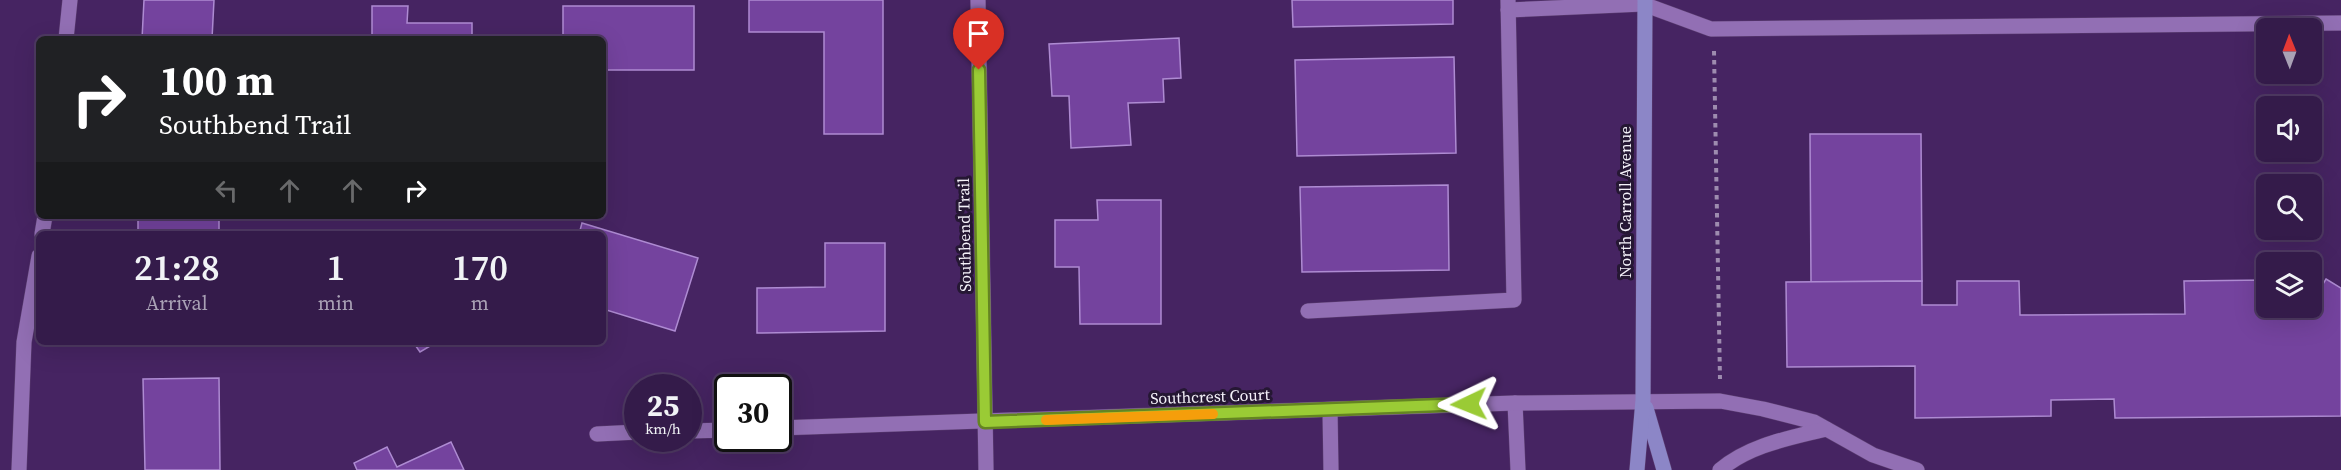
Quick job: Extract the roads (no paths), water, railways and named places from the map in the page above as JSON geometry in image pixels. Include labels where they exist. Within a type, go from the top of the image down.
[{"type":"main road","name":"North Carroll Avenue","points":[[1637,470],[1643,400],[1643,1]]},
{"type":"main road","name":"North Carroll Avenue","points":[[1643,400],[1664,470]]},
{"type":"street","points":[[66,36],[70,0]]},
{"type":"street","name":"Southbend Trail","points":[[978,0],[986,470]]},
{"type":"street","points":[[1308,311],[1514,300],[1508,5],[1643,1],[1714,29],[2341,23]]},
{"type":"street","points":[[19,470],[24,342],[36,273]]},
{"type":"street","name":"Southcrest Court","points":[[792,428],[1515,403],[1720,401],[1763,408],[1804,419],[1873,455],[1917,470]]},
{"type":"street","points":[[1515,403],[1518,470]]},
{"type":"street","points":[[1330,410],[1331,470]]},
{"type":"street","points":[[1720,470],[1730,462],[1770,444],[1826,429]]},
{"type":"street","points":[[597,434],[624,433]]}]
